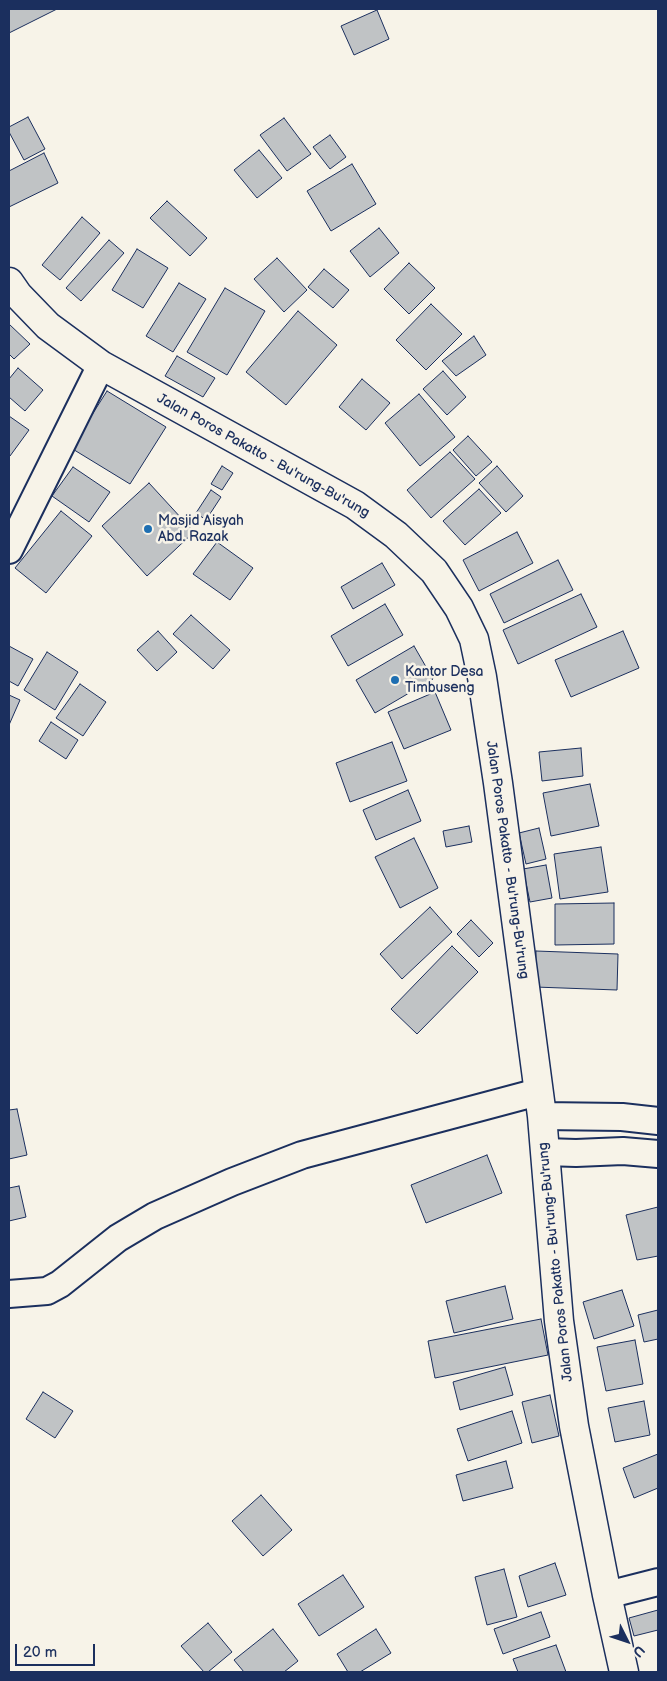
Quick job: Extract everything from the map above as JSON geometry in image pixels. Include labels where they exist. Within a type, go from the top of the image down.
[{"type":"main road","name":"Jalan Poros Pakatto - Bu'rung-Bu'rung","points":[[9,282],[18,295],[48,326],[101,365],[355,506],[396,534],[434,570],[460,608],[474,639],[482,677],[540,1104],[559,1321],[572,1416],[624,1672]]},
{"type":"street","points":[[9,550],[101,365]]},
{"type":"street","points":[[9,1294],[47,1291],[60,1284],[118,1238],[155,1216],[232,1182],[302,1155],[540,1104],[658,1121]]},
{"type":"street","points":[[622,1117],[623,1151]]},
{"type":"street","points":[[545,1152],[623,1151],[658,1154]]},
{"type":"street","points":[[607,1595],[658,1582]]},
{"type":"building","points":[[9,9],[57,9],[9,33]]},
{"type":"building","points":[[377,10],[389,39],[354,55],[341,26]]},
{"type":"building","points":[[28,117],[45,149],[24,160],[9,132],[9,127]]},
{"type":"building","points":[[284,118],[311,154],[287,171],[260,135]]},
{"type":"building","points":[[330,135],[346,157],[330,169],[313,147]]},
{"type":"building","points":[[259,150],[282,178],[257,198],[234,170]]},
{"type":"building","points":[[44,153],[58,183],[9,207],[9,171]]},
{"type":"building","points":[[352,164],[376,204],[331,231],[307,191]]},
{"type":"building","points":[[167,201],[207,238],[190,256],[150,218]]},
{"type":"building","points":[[82,217],[100,233],[60,280],[42,265]]},
{"type":"building","points":[[379,228],[399,253],[370,277],[350,251]]},
{"type":"building","points":[[109,240],[124,253],[81,301],[66,288]]},
{"type":"building","points":[[137,249],[168,268],[143,308],[112,290]]},
{"type":"building","points":[[277,258],[307,290],[284,312],[254,279]]},
{"type":"building","points":[[409,263],[435,288],[409,314],[384,289]]},
{"type":"building","points":[[324,269],[349,290],[333,308],[308,287]]},
{"type":"building","points":[[179,283],[206,299],[173,352],[146,336]]},
{"type":"building","points":[[225,288],[265,311],[227,375],[187,352]]},
{"type":"building","points":[[431,304],[462,334],[426,370],[396,340]]},
{"type":"building","points":[[298,311],[337,345],[286,405],[246,372]]},
{"type":"building","points":[[9,324],[30,344],[14,359],[9,354]]},
{"type":"building","points":[[474,336],[486,355],[456,376],[442,361]]},
{"type":"building","points":[[177,356],[215,378],[203,397],[165,376]]},
{"type":"building","points":[[18,368],[43,390],[25,411],[9,397],[9,379]]},
{"type":"building","points":[[443,371],[466,397],[447,415],[423,389]]},
{"type":"building","points":[[362,379],[390,403],[366,430],[339,407]]},
{"type":"building","points":[[107,391],[166,427],[130,484],[71,448]]},
{"type":"building","points":[[419,394],[455,437],[420,466],[385,423]]},
{"type":"building","points":[[9,416],[29,430],[10,456],[9,455]]},
{"type":"building","points":[[468,436],[492,462],[476,476],[453,450]]},
{"type":"building","points":[[450,452],[475,479],[431,518],[407,490]]},
{"type":"building","points":[[222,466],[233,473],[222,490],[211,484]]},
{"type":"building","points":[[497,466],[523,496],[506,512],[479,483]]},
{"type":"building","points":[[73,467],[110,492],[89,522],[52,496]]},
{"type":"building","name":"Masjid Aisyah Abd. Razak","points":[[149,483],[194,532],[147,576],[102,526]]},
{"type":"building","points":[[479,489],[501,513],[465,545],[443,521]]},
{"type":"building","points":[[211,490],[221,497],[206,520],[196,513]]},
{"type":"building","points":[[61,511],[92,536],[46,593],[15,568]]},
{"type":"building","points":[[517,532],[533,563],[479,591],[463,560]]},
{"type":"building","points":[[217,542],[253,568],[230,600],[193,574]]},
{"type":"building","points":[[558,560],[573,590],[504,623],[490,594]]},
{"type":"building","points":[[382,563],[395,585],[353,609],[341,587]]},
{"type":"building","points":[[581,594],[597,627],[518,664],[503,630]]},
{"type":"building","points":[[385,604],[403,635],[348,666],[331,636]]},
{"type":"building","points":[[191,615],[230,650],[213,669],[173,634]]},
{"type":"building","points":[[158,631],[177,652],[157,671],[137,650]]},
{"type":"building","points":[[623,631],[639,668],[571,697],[555,660]]},
{"type":"building","points":[[9,646],[33,659],[18,686],[9,681]]},
{"type":"building","name":"Kantor Desa Timbuseng","points":[[414,646],[433,679],[375,713],[356,680]]},
{"type":"building","points":[[47,652],[78,672],[55,710],[24,690]]},
{"type":"building","points":[[80,684],[106,702],[83,736],[56,718]]},
{"type":"building","points":[[435,692],[451,730],[404,749],[388,712]]},
{"type":"building","points":[[9,695],[20,700],[9,725]]},
{"type":"building","points":[[51,722],[78,740],[66,759],[39,741]]},
{"type":"building","points":[[392,742],[407,781],[350,802],[336,763]]},
{"type":"building","points":[[581,748],[583,776],[542,781],[539,752]]},
{"type":"building","points":[[590,784],[599,826],[551,836],[543,793]]},
{"type":"building","points":[[408,790],[421,821],[376,840],[363,810]]},
{"type":"building","points":[[469,826],[472,842],[446,847],[443,831]]},
{"type":"building","points":[[539,828],[546,859],[526,864],[519,833]]},
{"type":"building","points":[[414,838],[438,888],[400,908],[375,857]]},
{"type":"building","points":[[601,847],[608,892],[560,899],[554,854]]},
{"type":"building","points":[[546,865],[552,898],[530,902],[523,869]]},
{"type":"building","points":[[614,903],[614,944],[555,945],[555,904]]},
{"type":"building","points":[[430,907],[452,932],[402,979],[380,954]]},
{"type":"building","points":[[471,920],[493,943],[479,957],[457,934]]},
{"type":"building","points":[[452,946],[478,972],[417,1034],[391,1009]]},
{"type":"building","points":[[536,951],[618,954],[617,990],[535,987]]},
{"type":"building","points":[[17,1109],[27,1155],[9,1159],[9,1110]]},
{"type":"building","points":[[487,1155],[502,1193],[426,1223],[411,1185]]},
{"type":"building","points":[[19,1186],[26,1217],[9,1221],[9,1188]]},
{"type":"building","points":[[658,1207],[658,1256],[637,1260],[626,1215]]},
{"type":"building","points":[[505,1286],[513,1319],[454,1333],[446,1301]]},
{"type":"building","points":[[622,1290],[634,1326],[594,1339],[583,1302]]},
{"type":"building","points":[[658,1310],[658,1339],[644,1342],[638,1315]]},
{"type":"building","points":[[541,1319],[548,1355],[435,1378],[428,1341]]},
{"type":"building","points":[[635,1340],[643,1384],[606,1391],[597,1347]]},
{"type":"building","points":[[505,1367],[513,1395],[460,1410],[453,1382]]},
{"type":"building","points":[[43,1392],[73,1411],[55,1438],[26,1419]]},
{"type":"building","points":[[550,1395],[559,1436],[532,1443],[522,1402]]},
{"type":"building","points":[[644,1401],[650,1435],[615,1442],[608,1408]]},
{"type":"building","points":[[512,1411],[522,1443],[468,1461],[457,1429]]},
{"type":"building","points":[[658,1454],[658,1488],[634,1498],[623,1468]]},
{"type":"building","points":[[506,1461],[513,1488],[463,1501],[456,1475]]},
{"type":"building","points":[[261,1495],[292,1530],[263,1556],[232,1521]]},
{"type":"building","points":[[555,1563],[566,1595],[528,1607],[519,1576]]},
{"type":"building","points":[[504,1569],[517,1617],[487,1625],[475,1577]]},
{"type":"building","points":[[343,1575],[364,1607],[319,1636],[298,1604]]},
{"type":"building","points":[[658,1610],[658,1630],[634,1636],[629,1618]]},
{"type":"building","points":[[541,1612],[550,1637],[503,1654],[494,1629]]},
{"type":"building","points":[[208,1623],[232,1652],[208,1672],[204,1672],[181,1646]]},
{"type":"building","points":[[273,1629],[298,1661],[284,1672],[244,1672],[234,1660]]},
{"type":"building","points":[[376,1629],[391,1653],[360,1672],[348,1672],[337,1654]]},
{"type":"building","points":[[556,1645],[566,1672],[518,1672],[513,1659]]},
{"type":"place","name":"Masjid Aisyah Abd. Razak","points":[[148,529]]},
{"type":"place","name":"Kantor Desa Timbuseng","points":[[395,680]]}]
